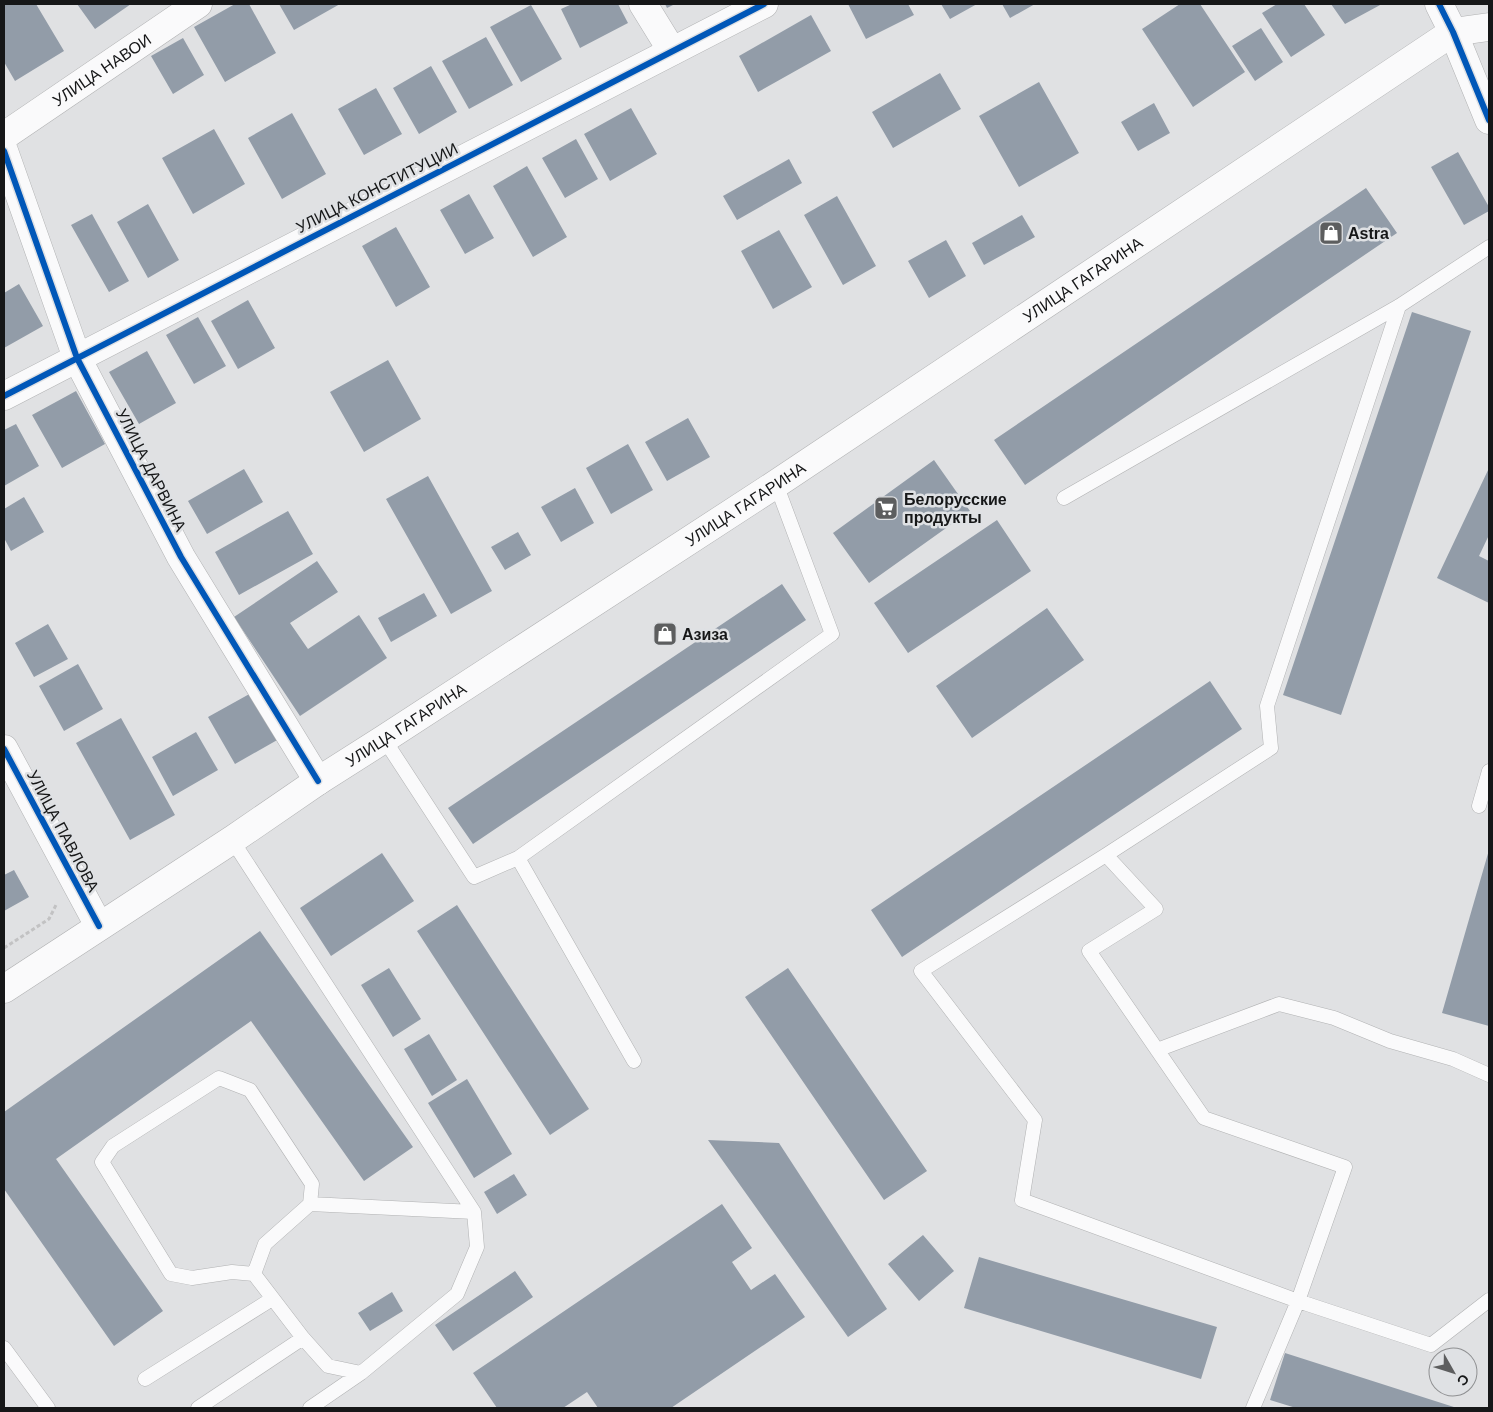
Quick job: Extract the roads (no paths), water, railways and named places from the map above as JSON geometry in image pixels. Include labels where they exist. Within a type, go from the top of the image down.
[{"type":"street","name":"УЛИЦА НАВОИ","points":[[4,136],[198,4]]},
{"type":"street","points":[[643,4],[672,51]]},
{"type":"street","name":"УЛИЦА КОНСТИТУЦИИ","points":[[4,396],[764,4]]},
{"type":"street","points":[[1439,4],[1453,32],[1489,120]]},
{"type":"street","name":"УЛИЦА ГАГАРИНА","points":[[4,989],[232,840],[318,781],[776,484],[1453,32],[1489,28]]},
{"type":"street","name":"УЛИЦА ДАРВИНА","points":[[4,152],[77,358],[181,557],[318,781]]},
{"type":"street","name":"УЛИЦА ПАВЛОВА","points":[[4,749],[99,926]]},
{"type":"lane","points":[[1064,498],[1399,306],[1489,248]]},
{"type":"lane","points":[[1399,306],[1267,706],[1271,748],[1106,855],[921,971],[1035,1120],[1022,1200],[1298,1301],[1431,1345],[1489,1300]]},
{"type":"lane","points":[[384,739],[474,877],[518,858],[832,634],[776,484]]},
{"type":"lane","points":[[1479,806],[1489,771]]},
{"type":"lane","points":[[232,840],[474,1212],[477,1247],[457,1294],[361,1373],[310,1408]]},
{"type":"lane","points":[[1106,855],[1156,910],[1089,950],[1204,1118],[1344,1167],[1298,1301],[1254,1408]]},
{"type":"lane","points":[[518,858],[634,1061]]},
{"type":"lane","points":[[1157,1050],[1279,1004],[1334,1018],[1390,1041],[1453,1059],[1489,1075]]},
{"type":"lane","points":[[254,1274],[265,1244],[310,1204],[312,1184],[250,1090],[219,1078],[113,1146],[102,1162],[171,1274],[192,1278],[232,1272],[254,1274],[303,1338],[328,1366],[361,1373]]},
{"type":"lane","points":[[310,1204],[474,1212]]},
{"type":"lane","points":[[145,1379],[272,1299]]},
{"type":"lane","points":[[198,1408],[303,1338]]},
{"type":"lane","points":[[4,1348],[48,1408]]},
{"type":"place","name":"Astra","points":[[1331,233]]},
{"type":"place","name":"Белорусские продукты","points":[[886,508]]},
{"type":"place","name":"Азиза","points":[[665,634]]}]
